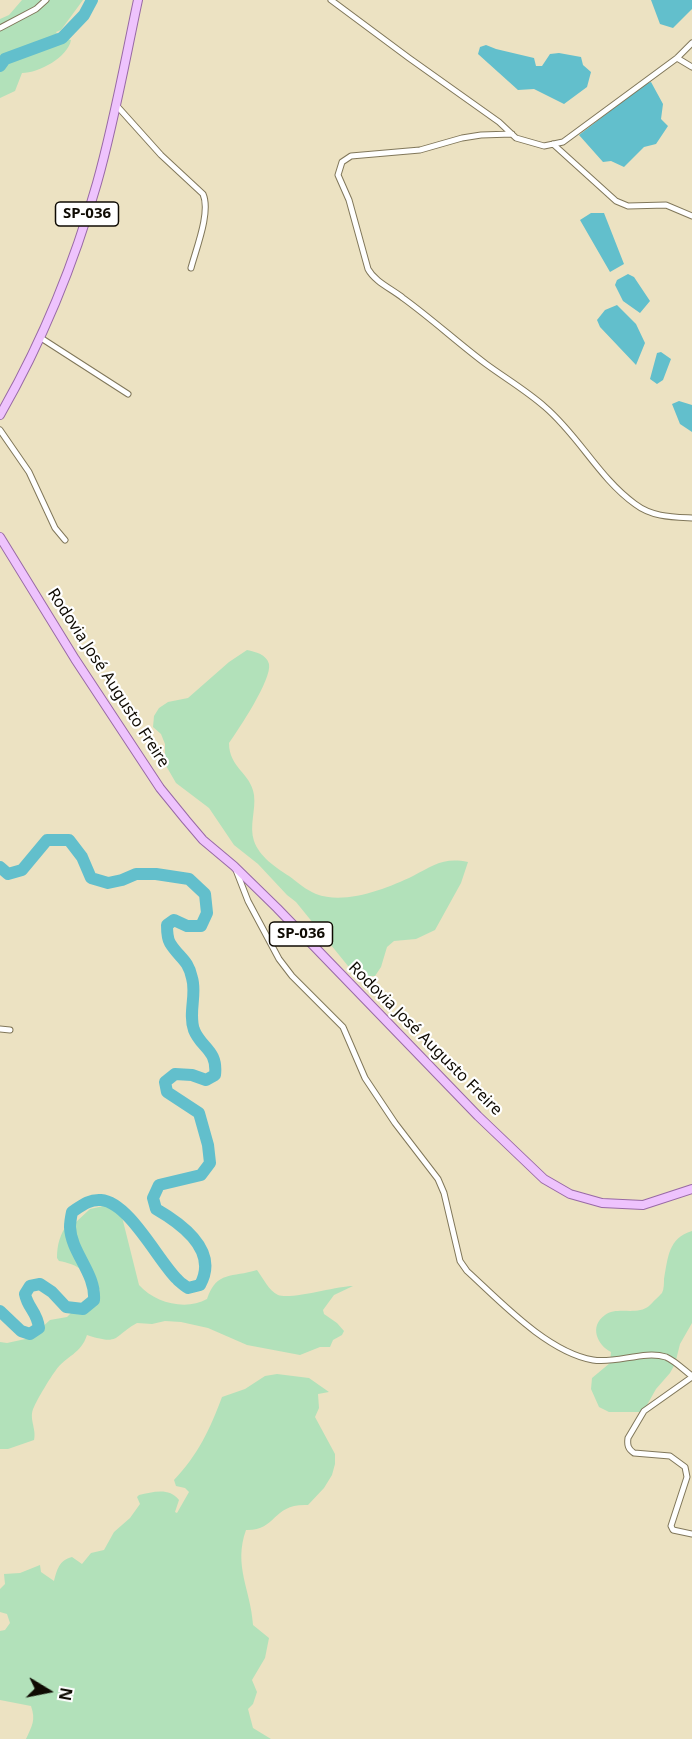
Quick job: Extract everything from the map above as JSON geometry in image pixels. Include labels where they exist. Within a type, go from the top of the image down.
[{"type":"main road","name":"SP-036","points":[[0,415],[41,338],[97,183],[138,0]]},
{"type":"main road","name":"Rodovia José Augusto Freire","points":[[0,537],[75,659],[160,788],[203,840],[234,866],[416,1054],[544,1179],[570,1194],[602,1203],[620,1205],[643,1205],[692,1189]]},
{"type":"street","points":[[0,28],[36,9],[46,0]]},
{"type":"street","points":[[331,0],[512,134],[527,142],[544,146],[563,142],[677,58],[692,43]]},
{"type":"street","points":[[677,58],[692,67]]},
{"type":"street","points":[[116,104],[161,155],[203,194],[205,214],[191,268]]},
{"type":"street","points":[[512,134],[462,138],[420,150],[351,156],[342,162],[338,175],[349,200],[371,274],[485,364],[544,406],[562,423],[608,479],[635,504],[652,514],[692,518]]},
{"type":"street","points":[[553,144],[623,205],[666,204],[692,216]]},
{"type":"street","points":[[41,338],[128,394]]},
{"type":"street","points":[[0,430],[29,472],[55,528],[65,540]]},
{"type":"street","points":[[234,866],[248,901],[279,959],[292,976],[343,1027],[365,1078],[395,1123],[438,1179],[444,1193],[460,1261],[466,1271],[521,1321],[548,1341],[578,1356],[609,1361],[645,1356],[667,1358],[692,1376],[644,1411],[627,1443],[634,1453],[670,1456],[685,1467],[687,1477],[671,1526],[673,1530],[692,1534]]},
{"type":"street","points":[[0,1029],[10,1030]]},
{"type":"green space","points":[[22,0],[83,0],[61,30],[56,32],[59,37],[71,40],[59,58],[44,67],[22,73],[15,91],[0,98],[0,19],[9,15]]},
{"type":"green space","points":[[247,650],[266,658],[269,671],[254,704],[229,743],[232,759],[252,787],[254,841],[269,861],[312,892],[340,898],[378,890],[446,861],[468,862],[461,883],[435,930],[416,939],[394,941],[387,947],[381,967],[375,976],[365,976],[348,966],[296,902],[258,864],[234,845],[209,808],[176,783],[165,764],[165,744],[161,734],[153,727],[154,716],[159,708],[168,702],[188,698],[229,662]]},
{"type":"green space","points":[[113,1204],[122,1217],[139,1285],[162,1301],[180,1305],[199,1303],[207,1299],[211,1290],[221,1279],[257,1270],[275,1293],[284,1296],[353,1286],[334,1295],[323,1310],[324,1314],[344,1331],[342,1335],[333,1340],[330,1347],[320,1347],[300,1355],[247,1345],[208,1328],[181,1322],[137,1323],[116,1338],[106,1340],[87,1335],[81,1347],[56,1370],[36,1403],[32,1411],[34,1440],[8,1449],[0,1449],[0,1342],[7,1343],[30,1338],[50,1320],[67,1317],[74,1310],[83,1309],[98,1301],[100,1291],[94,1280],[78,1267],[59,1261],[58,1249],[61,1235],[68,1223],[76,1222],[90,1209]]},
{"type":"green space","points":[[692,1231],[692,1323],[680,1344],[675,1364],[640,1412],[609,1412],[599,1407],[591,1389],[592,1378],[610,1363],[611,1352],[599,1340],[597,1324],[610,1312],[639,1310],[649,1306],[663,1291],[668,1256],[674,1244],[678,1238]]},
{"type":"green space","points":[[277,1374],[309,1378],[329,1392],[318,1394],[319,1408],[315,1417],[335,1454],[335,1464],[332,1475],[324,1488],[308,1505],[287,1508],[264,1526],[246,1530],[242,1543],[242,1567],[253,1625],[269,1638],[265,1658],[252,1680],[257,1692],[253,1704],[248,1709],[253,1728],[271,1739],[26,1739],[32,1727],[31,1706],[0,1700],[0,1631],[5,1630],[10,1623],[7,1614],[0,1612],[0,1589],[5,1584],[4,1574],[20,1573],[40,1565],[41,1572],[54,1581],[64,1560],[72,1557],[82,1564],[91,1553],[104,1550],[114,1532],[130,1518],[140,1504],[137,1497],[139,1495],[170,1493],[179,1500],[175,1512],[177,1513],[189,1492],[185,1488],[176,1486],[174,1480],[190,1461],[202,1441],[222,1397],[245,1389],[265,1376]]},
{"type":"water","points":[[651,0],[692,0],[692,9],[673,28],[660,24]]},
{"type":"water","points":[[486,45],[534,58],[536,66],[542,66],[550,54],[559,53],[581,57],[583,65],[591,72],[587,87],[564,104],[534,89],[518,90],[478,54],[480,47]]},
{"type":"water","points":[[651,82],[663,104],[661,119],[668,126],[656,144],[644,147],[624,167],[611,161],[603,162],[579,135],[645,84]]},
{"type":"water","points":[[591,213],[604,213],[624,264],[610,272],[580,220]]},
{"type":"water","points":[[628,274],[634,277],[650,301],[640,313],[623,301],[615,285],[617,280]]},
{"type":"water","points":[[617,305],[636,324],[645,343],[636,365],[600,327],[597,320],[605,310]]},
{"type":"water","points":[[661,352],[671,359],[663,380],[657,384],[650,379],[657,353]]},
{"type":"water","points":[[679,401],[692,405],[692,432],[680,424],[672,404]]},
{"type":"waterway","points":[[0,66],[5,59],[62,38],[84,15],[92,0]]},
{"type":"waterway","points":[[0,867],[8,874],[22,870],[47,840],[69,840],[82,857],[91,878],[108,883],[136,874],[156,874],[189,879],[205,894],[207,913],[201,926],[187,926],[174,920],[167,925],[167,934],[173,948],[186,963],[190,972],[194,990],[192,1024],[197,1036],[212,1055],[215,1067],[215,1075],[206,1080],[192,1075],[175,1074],[165,1082],[167,1092],[199,1113],[208,1145],[210,1163],[201,1175],[159,1185],[153,1198],[156,1209],[177,1222],[195,1240],[201,1250],[205,1261],[205,1273],[200,1285],[188,1288],[181,1283],[133,1221],[112,1203],[97,1200],[85,1203],[72,1212],[70,1225],[74,1246],[88,1272],[94,1290],[94,1300],[83,1309],[66,1307],[52,1292],[40,1284],[30,1286],[25,1294],[39,1328],[30,1334],[21,1331],[0,1311]]}]
